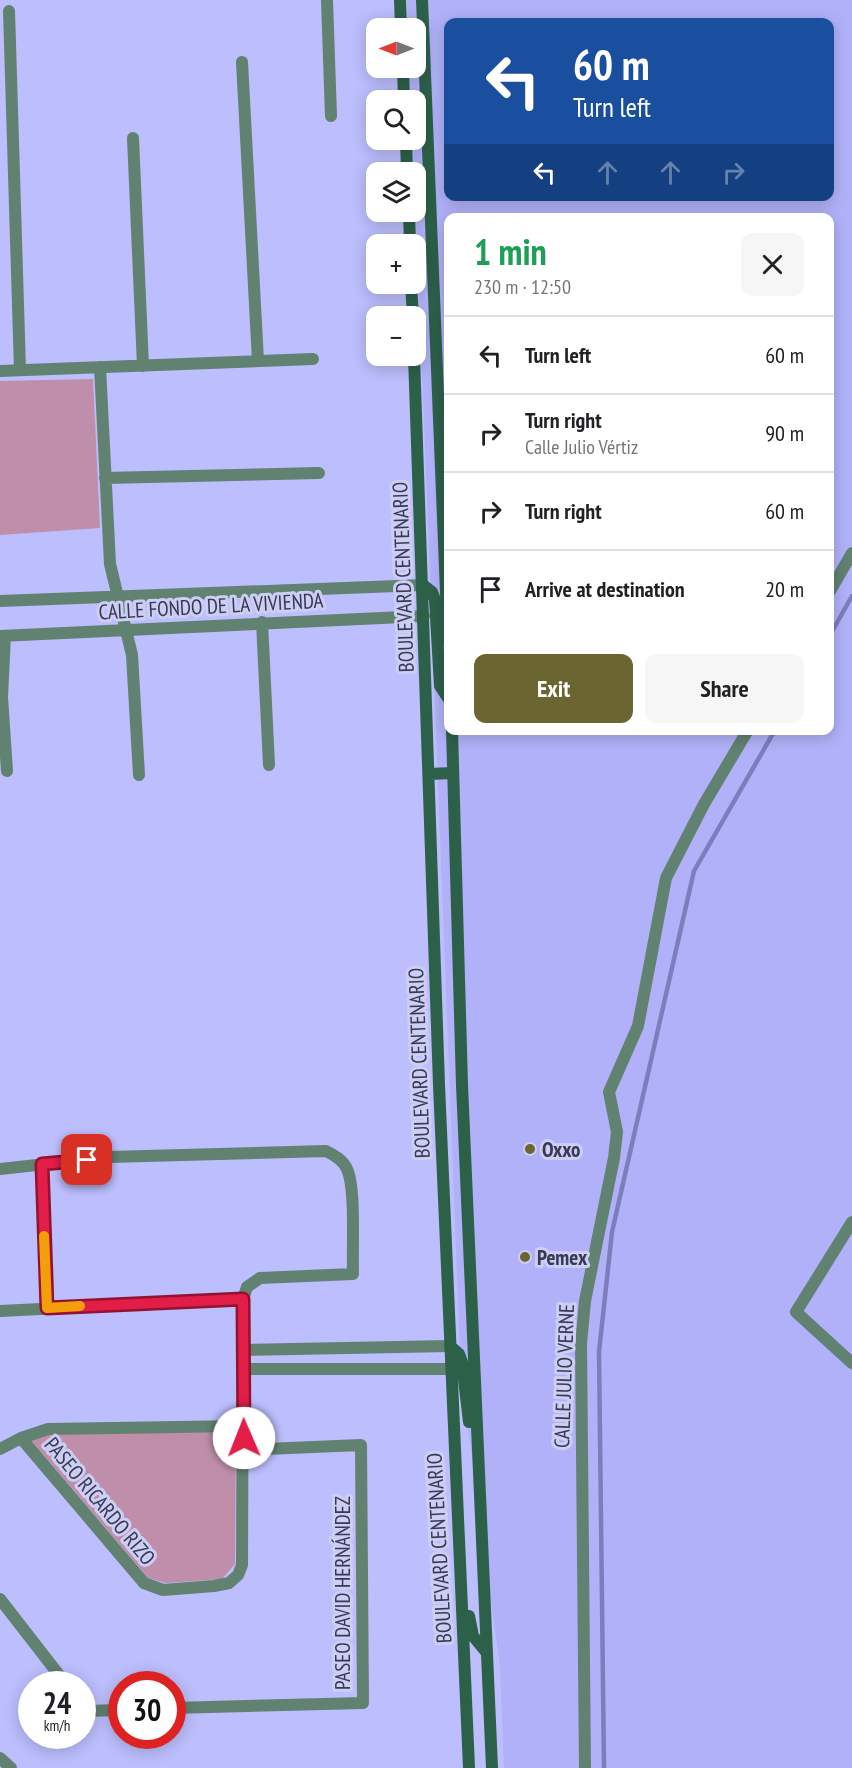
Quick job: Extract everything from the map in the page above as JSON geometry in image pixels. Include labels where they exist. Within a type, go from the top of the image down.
[{"type":"main road","points":[[400,0],[401,18]]},
{"type":"main road","name":"BOULEVARD CENTENARIO","points":[[422,0],[444,539]]},
{"type":"main road","points":[[406,150],[406,162]]},
{"type":"main road","points":[[406,157],[429,156]]},
{"type":"main road","name":"BOULEVARD CENTENARIO","points":[[414,366],[450,1346],[469,1768]]},
{"type":"main road","points":[[423,585],[432,592],[435,600],[440,686],[444,692]]},
{"type":"main road","name":"BOULEVARD CENTENARIO","points":[[452,735],[462,1085],[492,1768]]},
{"type":"main road","points":[[429,774],[453,773]]},
{"type":"main road","points":[[450,1346],[459,1354],[462,1362],[479,1482]]},
{"type":"main road","points":[[459,1552],[471,1630],[487,1653]]},
{"type":"street","points":[[327,0],[331,116]]},
{"type":"street","points":[[9,11],[20,370]]},
{"type":"street","points":[[242,62],[258,361]]},
{"type":"street","points":[[134,138],[143,366]]},
{"type":"street","points":[[0,371],[313,359]]},
{"type":"street","points":[[100,368],[110,564],[132,655],[139,775]]},
{"type":"street","points":[[105,478],[319,473]]},
{"type":"street","points":[[834,584],[852,553]]},
{"type":"street","name":"CALLE FONDO DE LA VIVIENDA","points":[[0,602],[423,585]]},
{"type":"street","name":"CALLE FONDO DE LA VIVIENDA","points":[[3,636],[424,616]]},
{"type":"street","points":[[262,622],[269,765]]},
{"type":"street","points":[[3,636],[2,698],[7,771]]},
{"type":"street","name":"CALLE JULIO VERNE","points":[[585,1768],[580,1344],[585,1301],[615,1149],[616,1132],[609,1092],[638,1026],[666,878],[704,804],[745,735]]},
{"type":"street","points":[[0,1169],[109,1157],[191,1153],[326,1151],[338,1156],[347,1168],[350,1183],[353,1274],[260,1278],[247,1287],[243,1299],[244,1450]]},
{"type":"street","points":[[42,1164],[47,1308]]},
{"type":"street","points":[[852,1221],[796,1312],[852,1363]]},
{"type":"street","points":[[0,1311],[243,1299]]},
{"type":"street","points":[[243,1350],[450,1346]]},
{"type":"street","points":[[243,1369],[451,1369]]},
{"type":"street","points":[[0,1449],[21,1438],[48,1429],[244,1426]]},
{"type":"street","name":"PASEO RICARDO RIZO","points":[[21,1438],[144,1583],[163,1590],[222,1585],[229,1583],[238,1575],[242,1565],[244,1450]]},
{"type":"street","name":"PASEO DAVID HERNÁNDEZ","points":[[186,1708],[363,1703],[361,1445],[244,1450]]},
{"type":"street","points":[[0,1599],[56,1671]]},
{"type":"street","points":[[0,1758],[11,1768]]},
{"type":"shaded area","points":[[407,0],[852,0],[852,1768],[504,1768],[500,1666],[461,1376],[422,366],[426,366],[426,306],[419,306],[419,294],[426,294],[426,234],[417,234],[416,222],[426,222],[426,162],[414,162],[413,150],[426,150],[426,90],[411,90],[410,78],[426,78],[426,18],[408,18]]},
{"type":"shaded area","points":[[93,379],[100,528],[0,535],[0,381]]},
{"type":"shaded area","points":[[236,1432],[235,1564],[222,1579],[166,1583],[148,1578],[30,1439],[50,1434]]},
{"type":"waterway","points":[[834,628],[852,596]]},
{"type":"waterway","points":[[604,1768],[599,1352],[612,1232],[694,871],[772,735]]},
{"type":"slow traffic","points":[[44,1236],[47,1308],[80,1306]]},
{"type":"place","name":"Oxxo","points":[[530,1149]]},
{"type":"place","name":"Pemex","points":[[525,1257]]},
{"type":"route","points":[[87,1160],[42,1164],[47,1308],[243,1299],[244,1438]]}]
